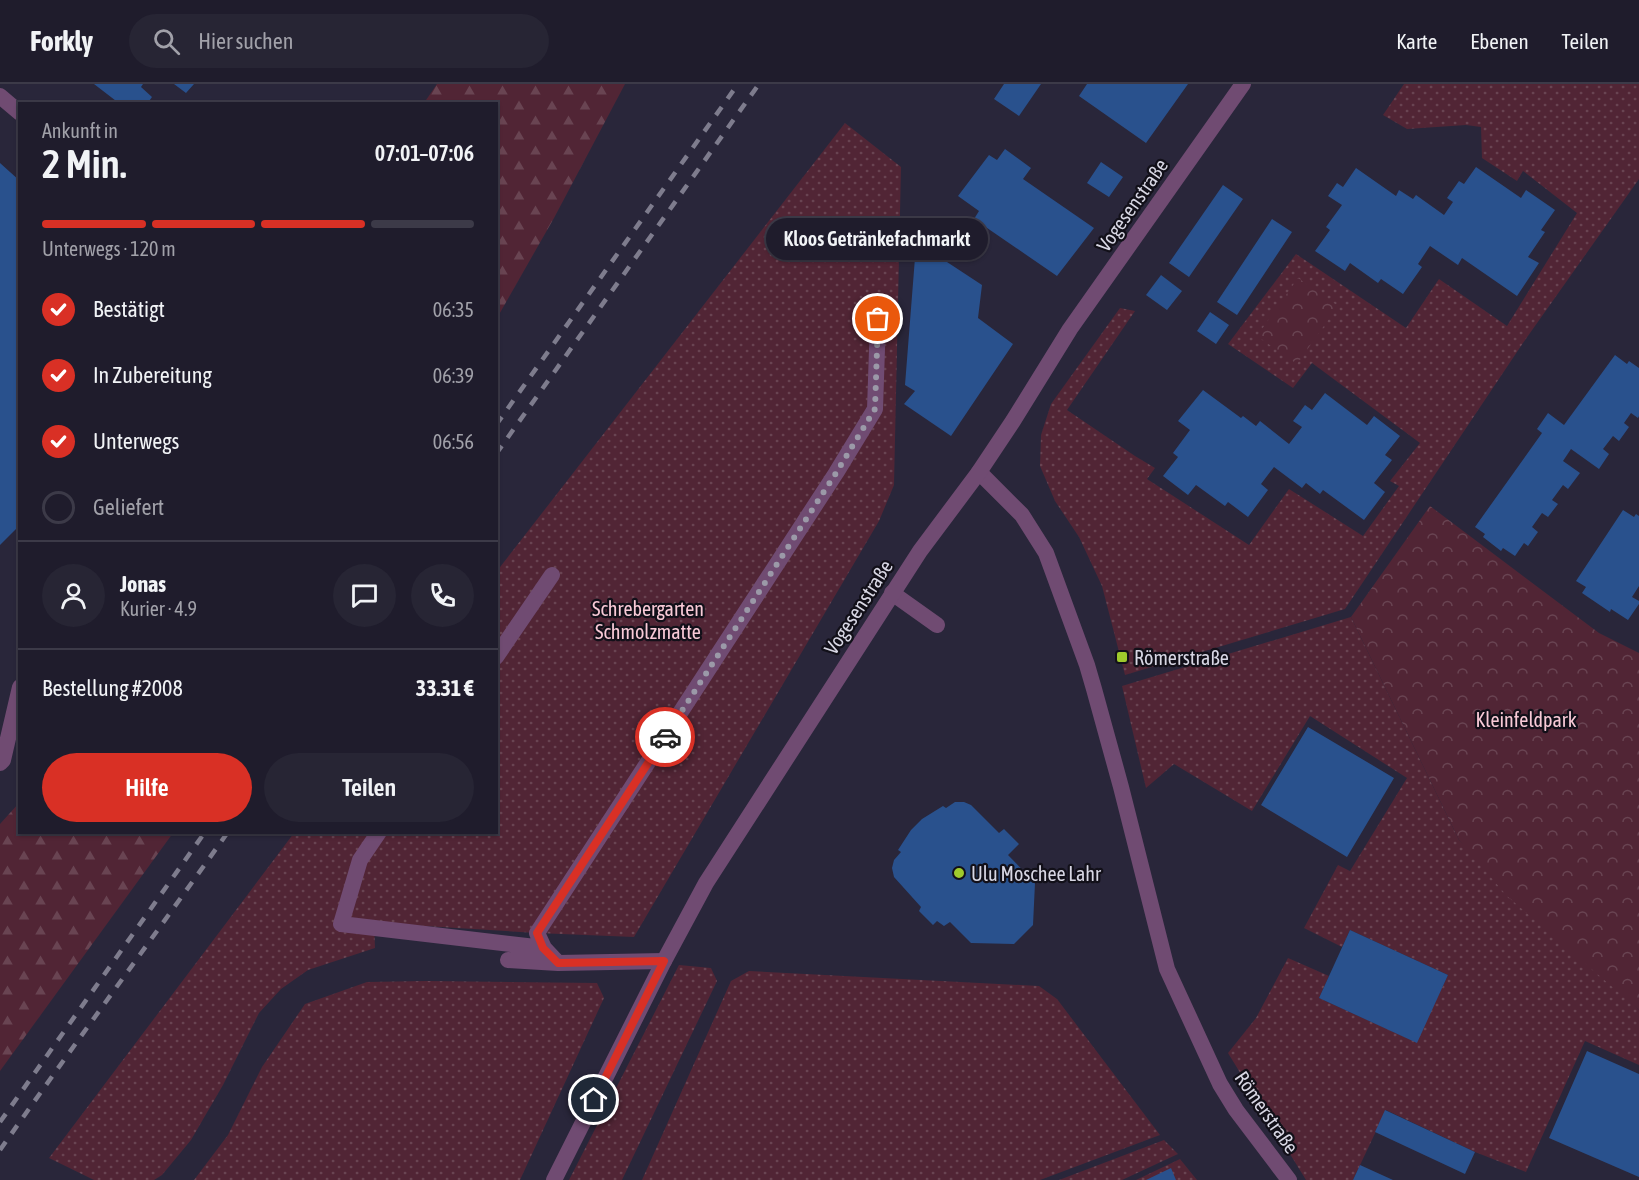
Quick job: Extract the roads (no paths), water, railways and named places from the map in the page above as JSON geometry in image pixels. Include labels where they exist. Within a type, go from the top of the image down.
[{"type":"street","name":"Vogesenstraße","points":[[554,1180],[664,961],[706,883],[920,550],[979,472],[1070,329],[1243,84]]},
{"type":"street","points":[[0,96],[18,111]]},
{"type":"street","points":[[558,963],[543,948],[537,933],[836,473],[875,409],[878,319]]},
{"type":"street","name":"Römerstraße","points":[[979,472],[1022,515],[1046,554],[1094,689],[1167,969],[1220,1084],[1236,1110],[1289,1180]]},
{"type":"street","points":[[498,654],[552,575]]},
{"type":"street","points":[[892,593],[938,625]]},
{"type":"street","points":[[0,763],[3,760],[18,696]]},
{"type":"street","points":[[378,834],[360,860],[341,924],[543,948]]},
{"type":"street","points":[[508,960],[558,963],[664,961]]},
{"type":"railway","points":[[498,422],[738,84]]},
{"type":"railway","points":[[498,451],[759,84]]},
{"type":"railway","points":[[0,1122],[204,834]]},
{"type":"railway","points":[[0,1150],[227,834]]},
{"type":"place","name":"Kloos Getränkefachmarkt","points":[[878,319]]},
{"type":"place","name":"Römerstraße","points":[[1122,657]]},
{"type":"place","name":"Ulu Moschee Lahr","points":[[959,873]]},
{"type":"park label","name":"Schrebergarten Schmolzmatte","points":[[648,620]]},
{"type":"park label","name":"Kleinfeldpark","points":[[1526,719]]}]
